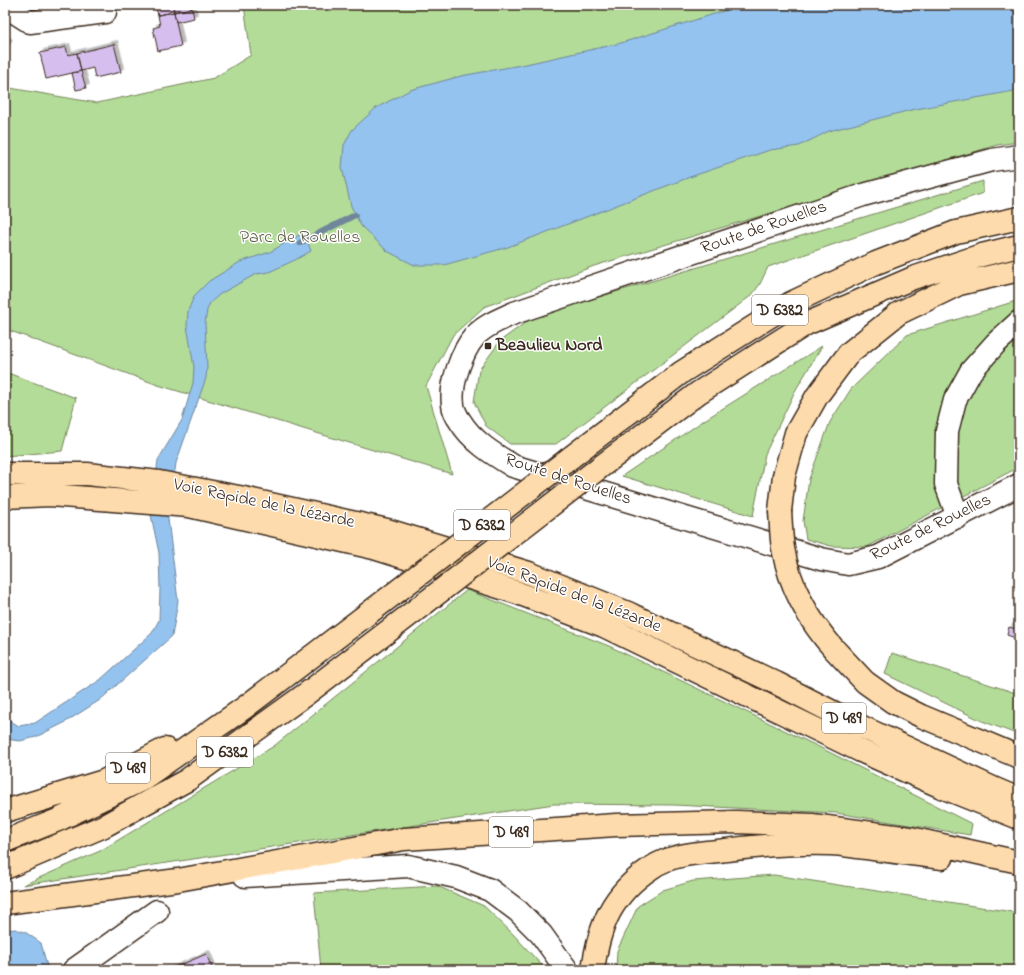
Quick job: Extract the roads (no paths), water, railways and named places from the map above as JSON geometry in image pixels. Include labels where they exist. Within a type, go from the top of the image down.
[{"type":"highway","name":"D 6382","points":[[5,841],[58,820],[141,780],[244,708],[682,372],[791,303],[876,263],[956,232],[1019,218]]},
{"type":"highway","name":"D 6382","points":[[5,868],[104,826],[187,780],[306,694],[698,393],[806,324],[913,278],[982,255],[1019,246]]},
{"type":"highway","points":[[1019,270],[959,284],[899,313],[849,353],[817,396],[796,433],[784,476],[780,511],[783,548],[793,582],[820,634],[865,682],[893,702],[921,716],[1019,757]]},
{"type":"highway","name":"Voie Rapide de la Lézarde","points":[[5,474],[87,474],[159,482],[239,497],[387,530],[529,573],[628,612],[776,683],[858,725],[1019,799]]},
{"type":"highway","name":"Voie Rapide de la Lézarde","points":[[5,497],[50,495],[189,506],[374,548],[518,593],[604,626],[861,751],[944,788],[1019,818]]},
{"type":"highway","name":"D 489","points":[[5,811],[104,781],[244,708]]},
{"type":"highway","name":"D 489","points":[[5,902],[178,880],[404,839],[616,825],[737,822],[812,825],[910,838],[1019,862]]},
{"type":"highway","points":[[593,970],[596,949],[605,921],[615,902],[630,885],[651,867],[670,858],[731,849],[780,845],[832,844],[1019,868]]},
{"type":"street","points":[[5,6],[30,22],[105,12]]},
{"type":"street","name":"Route de Rouelles","points":[[1019,156],[992,160],[863,194],[514,313],[494,322],[476,336],[465,351],[457,369],[453,404],[459,420],[468,433],[488,451],[512,466],[821,559],[848,564],[878,557],[1019,485]]},
{"type":"street","points":[[958,517],[946,484],[947,431],[955,400],[971,371],[996,343],[1019,322]]},
{"type":"street","points":[[178,880],[408,866],[456,878],[490,890],[518,910],[541,934],[566,970]]},
{"type":"street","points":[[74,970],[157,911]]},
{"type":"water","points":[[743,5],[1019,5],[1019,90],[911,110],[829,131],[799,146],[770,150],[690,177],[508,247],[444,265],[414,265],[387,251],[361,226],[351,206],[342,168],[344,145],[352,130],[376,108],[410,90],[461,76],[526,64],[621,43]]},
{"type":"water","points":[[304,232],[311,251],[269,272],[256,274],[220,294],[210,303],[207,310],[205,323],[206,378],[176,463],[168,519],[178,601],[172,636],[100,700],[64,723],[36,737],[20,741],[5,739],[5,718],[19,726],[35,723],[100,680],[152,633],[159,620],[160,589],[159,553],[151,515],[158,460],[182,420],[193,383],[194,367],[187,326],[188,311],[194,296],[209,281],[240,262],[270,252]]},
{"type":"water","points":[[15,929],[25,932],[41,943],[48,970],[5,970],[5,930]]},
{"type":"waterway","points":[[300,243],[355,215]]},
{"type":"place","name":"Beaulieu Nord","points":[[488,346]]},
{"type":"park label","name":"Parc de Rouelles","points":[[300,238]]}]
